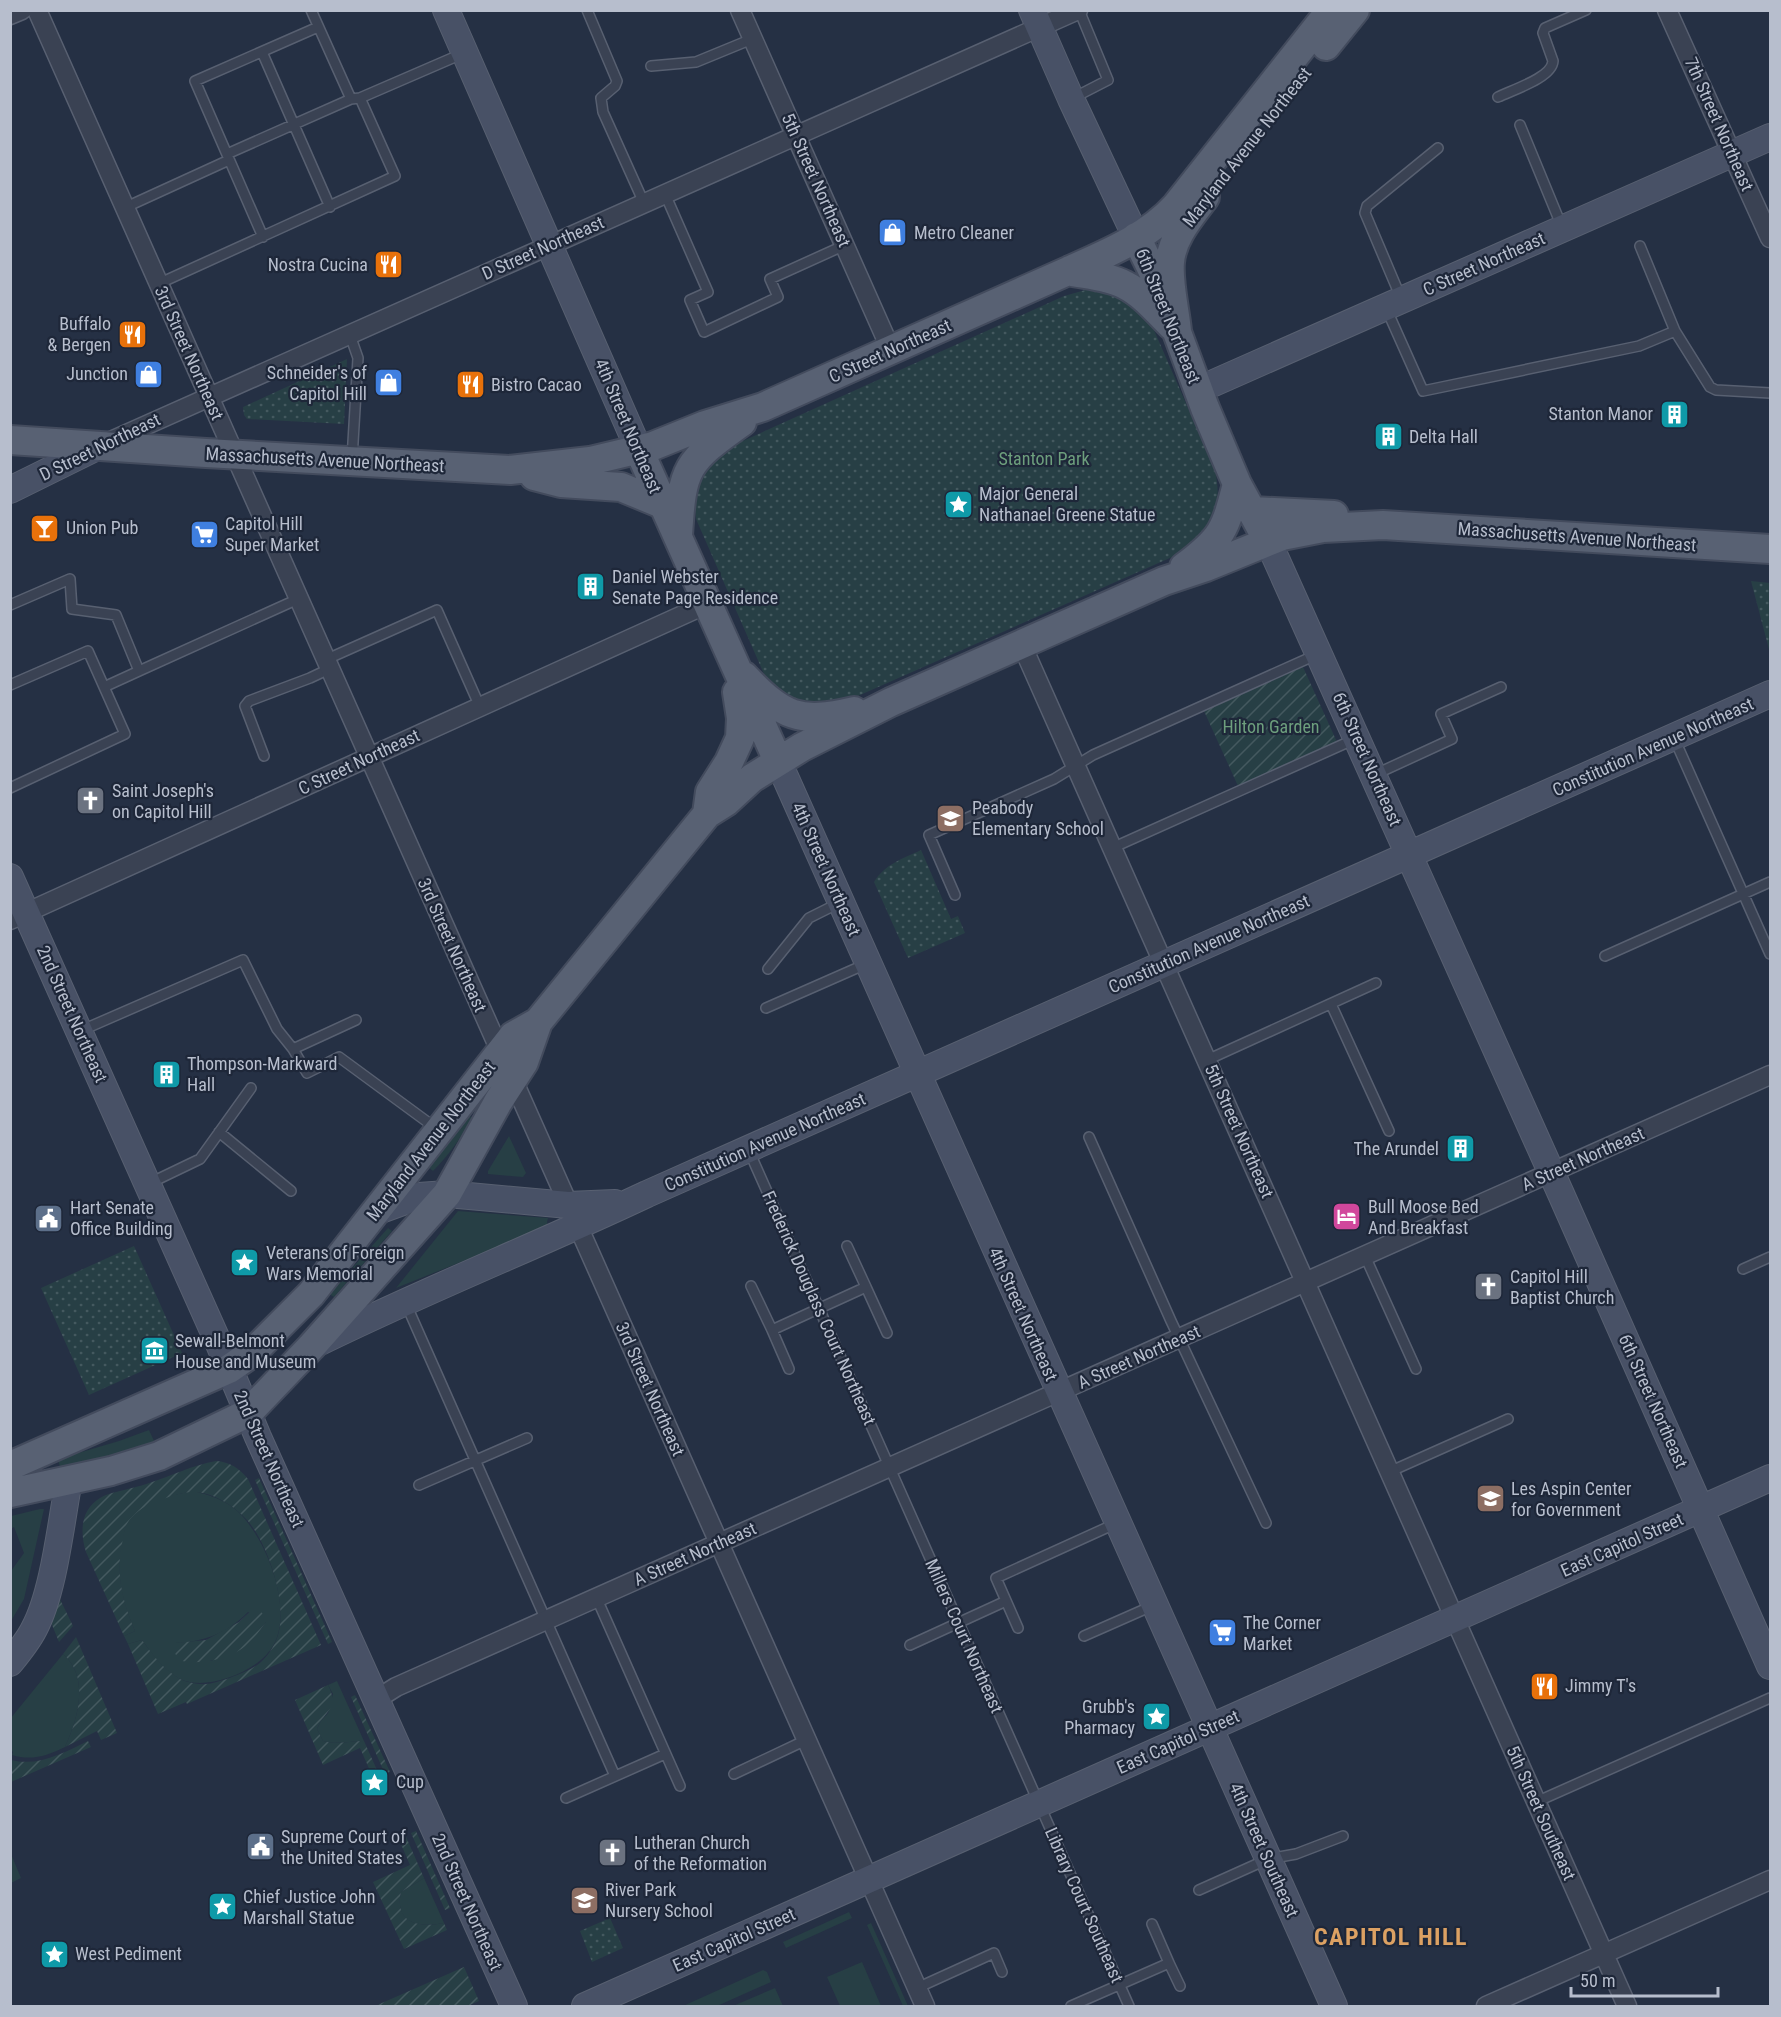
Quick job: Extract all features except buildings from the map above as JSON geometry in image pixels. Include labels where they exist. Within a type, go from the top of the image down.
[{"type":"main road","name":"4th Street Northeast","points":[[446,10],[662,504],[1209,1727]]},
{"type":"main road","name":"Maryland Avenue Northeast","points":[[1136,237],[1169,215],[1331,10]]},
{"type":"main road","name":"Maryland Avenue Northeast","points":[[1177,331],[1170,262],[1177,239],[1190,217],[1355,10]]},
{"type":"main road","name":"6th Street Northeast","points":[[1036,19],[1071,99],[1160,286],[1198,390],[1237,483],[1268,541],[1374,775],[1770,1666]]},
{"type":"main road","name":"C Street Northeast","points":[[1198,390],[1770,137]]},
{"type":"main road","name":"C Street Northeast","points":[[639,450],[705,425],[763,407],[1118,249],[1136,237]]},
{"type":"main road","points":[[1068,271],[1124,284],[1143,298],[1177,331]]},
{"type":"main road","points":[[678,538],[681,495],[691,465],[705,449],[763,407]]},
{"type":"main road","name":"Massachusetts Avenue Northeast","points":[[10,440],[510,470],[590,461],[639,450]]},
{"type":"main road","name":"D Street Northeast","points":[[10,490],[99,446]]},
{"type":"main road","points":[[510,470],[561,483],[621,487],[662,504]]},
{"type":"main road","points":[[1164,581],[1202,553],[1216,539],[1227,523],[1237,483]]},
{"type":"main road","name":"Massachusetts Avenue Northeast","points":[[1252,511],[1314,513],[1383,525],[1770,549]]},
{"type":"main road","name":"Massachusetts Avenue Northeast","points":[[1268,541],[1310,529],[1383,525]]},
{"type":"main road","points":[[778,761],[891,702],[1021,643],[1164,581],[1206,567],[1268,541]]},
{"type":"main road","name":"Maryland Avenue Northeast","points":[[707,814],[710,792],[729,762],[740,738],[741,718],[734,666]]},
{"type":"main road","points":[[734,666],[759,692],[774,703],[800,716],[826,718],[891,702]]},
{"type":"main road","name":"Constitution Avenue Northeast","points":[[311,1347],[406,1302],[573,1216],[647,1194],[1770,694]]},
{"type":"main road","name":"Maryland Avenue Northeast","points":[[248,1413],[311,1347],[447,1194],[524,1062],[538,1022],[707,814],[726,802],[752,778],[778,761]]},
{"type":"main road","name":"2nd Street Northeast","points":[[10,877],[18,916],[80,1030],[248,1413],[514,2007]]},
{"type":"main road","name":"Maryland Avenue Northeast","points":[[229,1369],[252,1353],[311,1293],[513,1036],[538,1022]]},
{"type":"main road","name":"Constitution Avenue Northeast","points":[[375,1212],[419,1196],[447,1194],[573,1216]]},
{"type":"main road","points":[[10,1466],[229,1369]]},
{"type":"main road","points":[[10,1493],[111,1471],[159,1456],[248,1413]]},
{"type":"main road","name":"East Capitol Street","points":[[585,2007],[1770,1478]]},
{"type":"main road","points":[[10,1663],[34,1629],[41,1613],[69,1480]]},
{"type":"main road","name":"4th Street Southeast","points":[[1209,1727],[1334,2007]]},
{"type":"street","points":[[10,15],[22,10]]},
{"type":"street","name":"3rd Street Northeast","points":[[37,10],[925,2007]]},
{"type":"street","name":"5th Street Northeast","points":[[740,10],[891,350]]},
{"type":"street","name":"D Street Northeast","points":[[99,446],[795,136],[1036,19],[1079,10]]},
{"type":"street","name":"7th Street Northeast","points":[[1667,10],[1770,238]]},
{"type":"street","name":"C Street Northeast","points":[[18,916],[707,604]]},
{"type":"street","name":"5th Street Northeast","points":[[1021,643],[1455,1620]]},
{"type":"street","name":"A Street Northeast","points":[[377,1699],[396,1687],[1059,1394],[1770,1075]]},
{"type":"street","name":"5th Street Southeast","points":[[1455,1620],[1627,2007]]},
{"type":"street","points":[[1486,2007],[1770,1880]]},
{"type":"lane","points":[[158,284],[395,176],[311,10]]},
{"type":"lane","points":[[587,10],[617,81],[615,86],[601,98],[603,112],[644,203]]},
{"type":"lane","points":[[1071,99],[1108,80],[1079,10]]},
{"type":"lane","points":[[1498,97],[1549,72],[1553,61],[1543,33],[1545,28],[1586,10]]},
{"type":"lane","points":[[264,237],[195,81],[318,27]]},
{"type":"lane","points":[[651,66],[696,62],[752,39]]},
{"type":"lane","points":[[262,52],[330,207]]},
{"type":"lane","points":[[124,208],[294,125],[465,52]]},
{"type":"lane","points":[[1520,125],[1563,229]]},
{"type":"lane","points":[[1438,148],[1367,206],[1365,213],[1423,391],[1618,351],[1639,346],[1676,331]]},
{"type":"lane","points":[[665,194],[708,292],[690,300],[704,332],[778,297],[770,279],[844,245]]},
{"type":"lane","points":[[1640,246],[1676,331],[1710,387],[1716,390],[1770,393]]},
{"type":"lane","points":[[350,335],[358,358],[352,461]]},
{"type":"lane","points":[[10,605],[70,579],[72,609],[116,615],[139,671]]},
{"type":"lane","points":[[104,687],[298,599]]},
{"type":"lane","points":[[264,756],[245,706],[249,701],[310,678],[327,664],[437,610],[480,707]]},
{"type":"lane","points":[[10,685],[88,651],[125,734],[10,788]]},
{"type":"lane","points":[[955,895],[929,835],[1054,779],[1093,755],[1319,654]]},
{"type":"lane","points":[[1374,775],[1452,739],[1441,714],[1501,687]]},
{"type":"lane","points":[[1113,848],[1357,738]]},
{"type":"lane","points":[[1674,738],[1770,954]]},
{"type":"lane","points":[[1605,956],[1770,882]]},
{"type":"lane","points":[[768,969],[809,918],[841,902]]},
{"type":"lane","points":[[80,1030],[243,960],[277,1029],[293,1049],[307,1073],[339,1057],[438,1131]]},
{"type":"lane","points":[[766,1008],[868,963]]},
{"type":"lane","points":[[1207,1060],[1376,983]]},
{"type":"lane","points":[[1331,1004],[1389,1131]]},
{"type":"lane","points":[[293,1049],[356,1020]]},
{"type":"lane","points":[[148,1184],[200,1159],[250,1088]]},
{"type":"lane","points":[[219,1132],[291,1191]]},
{"type":"lane","points":[[1089,1137],[1266,1523]]},
{"type":"lane","name":"Frederick Douglass Court Northeast","points":[[748,1149],[890,1467]]},
{"type":"lane","points":[[847,1246],[887,1333]]},
{"type":"lane","points":[[1365,1256],[1416,1369]]},
{"type":"lane","points":[[1743,1269],[1770,1257]]},
{"type":"lane","points":[[751,1286],[789,1369]]},
{"type":"lane","points":[[772,1330],[866,1287]]},
{"type":"lane","points":[[406,1302],[615,1776]]},
{"type":"lane","points":[[1389,1472],[1508,1419]]},
{"type":"lane","points":[[419,1485],[527,1438]]},
{"type":"lane","name":"Millers Court Northeast","points":[[890,1467],[1039,1804]]},
{"type":"lane","points":[[1018,1628],[996,1578],[1117,1523]]},
{"type":"lane","points":[[597,1599],[680,1786]]},
{"type":"lane","points":[[910,1645],[1006,1602]]},
{"type":"lane","points":[[1084,1636],[1154,1605]]},
{"type":"lane","points":[[1536,1802],[1770,1698]]},
{"type":"lane","points":[[734,1774],[806,1740]]},
{"type":"lane","points":[[566,1798],[666,1754]]},
{"type":"lane","name":"Library Court Southeast","points":[[1039,1804],[1129,2007]]},
{"type":"lane","points":[[1199,1890],[1268,1859],[1296,1854],[1343,1836]]},
{"type":"lane","points":[[1152,1924],[1180,1986]]},
{"type":"lane","points":[[917,1988],[994,1953],[1002,1972]]},
{"type":"lane","points":[[1071,2007],[1169,1963]]},
{"type":"green space","name":"Stanton Park","points":[[1089,289],[1108,290],[1147,314],[1215,470],[1217,505],[1204,531],[1188,550],[842,703],[818,707],[780,695],[764,674],[696,519],[695,496],[703,472],[725,449],[1064,296]]},
{"type":"green space","points":[[347,359],[344,424],[247,419],[244,415],[243,407]]},
{"type":"green space","points":[[1751,581],[1770,583],[1770,653]]},
{"type":"green space","name":"Hilton Garden","points":[[1303,667],[1337,742],[1238,786],[1204,711]]},
{"type":"green space","points":[[921,850],[951,919],[958,916],[965,933],[908,958],[874,882],[889,866]]},
{"type":"green space","points":[[467,1114],[472,1118],[468,1125],[433,1171],[427,1166]]},
{"type":"green space","points":[[509,1136],[526,1173],[523,1177],[488,1174],[488,1171]]},
{"type":"green space","points":[[458,1211],[548,1218],[548,1227],[396,1288]]},
{"type":"green space","points":[[388,1228],[392,1231],[334,1297],[329,1294]]},
{"type":"green space","points":[[134,1246],[182,1353],[89,1395],[41,1288]]},
{"type":"green space","points":[[149,1430],[155,1443],[131,1451],[60,1467],[58,1459]]},
{"type":"green space","points":[[216,1461],[234,1466],[248,1479],[321,1645],[187,1704],[186,1702],[158,1714],[128,1644],[142,1640],[169,1671],[180,1679],[196,1684],[219,1681],[243,1673],[267,1656],[275,1644],[279,1631],[280,1604],[274,1572],[255,1530],[230,1505],[198,1492],[188,1492],[161,1500],[135,1514],[128,1522],[125,1531],[120,1563],[121,1586],[135,1631],[124,1636],[86,1552],[83,1522],[93,1503],[104,1496]]},
{"type":"green space","points":[[259,1478],[332,1642],[328,1644],[255,1480]]},
{"type":"green space","points":[[193,1491],[209,1495],[230,1505],[257,1536],[274,1573],[281,1612],[279,1631],[273,1646],[266,1655],[245,1671],[218,1681],[204,1683],[191,1682],[174,1676],[159,1662],[142,1640],[128,1644],[124,1636],[135,1631],[123,1598],[119,1564],[127,1523],[136,1512],[151,1503]],"holes":[[[248,1612],[266,1622],[242,1647],[211,1661],[175,1643],[196,1641],[215,1635],[232,1626]]]},
{"type":"green space","points":[[44,1509],[24,1599],[11,1621],[11,1571],[24,1553],[14,1527],[11,1529],[11,1516]]},
{"type":"green space","points":[[56,1591],[73,1626],[59,1642],[50,1620]]},
{"type":"green space","points":[[254,1608],[262,1613],[266,1622],[252,1640],[240,1650],[205,1662],[178,1660],[173,1648],[175,1643],[206,1640],[239,1622]]},
{"type":"green space","points":[[76,1637],[117,1733],[101,1740],[97,1731],[65,1747],[77,1711],[79,1686],[77,1674],[63,1654]]},
{"type":"green space","points":[[63,1654],[77,1674],[79,1686],[77,1711],[65,1747],[39,1757],[26,1758],[12,1755],[10,1719]]},
{"type":"green space","points":[[337,1681],[364,1741],[338,1743],[323,1741],[317,1729],[328,1713],[333,1694],[328,1685]]},
{"type":"green space","points":[[328,1685],[332,1704],[317,1729],[323,1741],[338,1743],[364,1741],[381,1779],[375,1782],[360,1748],[323,1765],[295,1700]]},
{"type":"green space","points":[[355,1695],[390,1772],[385,1774],[351,1697]]},
{"type":"green space","points":[[88,1741],[91,1747],[11,1782],[11,1760],[31,1762],[41,1760]]},
{"type":"green space","points":[[416,1831],[450,1908],[445,1910],[411,1833]]},
{"type":"green space","points":[[404,1832],[424,1878],[401,1892],[401,1911],[405,1917],[418,1924],[444,1923],[447,1930],[404,1949],[373,1882],[410,1865],[397,1835]]},
{"type":"green space","points":[[11,1854],[21,1878],[10,1883]]},
{"type":"green space","points":[[424,1878],[444,1923],[418,1924],[410,1921],[401,1911],[401,1892]]},
{"type":"green space","points":[[849,1912],[852,1918],[786,1948],[783,1942]]},
{"type":"green space","points":[[610,1918],[623,1948],[592,1962],[580,1931]]},
{"type":"green space","points":[[871,1923],[908,2006],[903,2006],[867,1925]]},
{"type":"green space","points":[[862,1962],[881,2006],[840,2006],[827,1977]]},
{"type":"green space","points":[[464,1967],[479,2001],[468,2006],[375,2006]]},
{"type":"green space","points":[[763,1970],[767,1972],[771,1982],[717,2006],[683,2006]]},
{"type":"green space","points":[[775,1988],[783,2006],[733,2006]]},
{"type":"place","name":"Metro Cleaner","points":[[893,233]]},
{"type":"place","name":"Nostra Cucina","points":[[389,265]]},
{"type":"place","name":"Buffalo & Bergen","points":[[132,334]]},
{"type":"place","name":"Junction","points":[[149,374]]},
{"type":"place","name":"Schneider's of Capitol Hill","points":[[388,383]]},
{"type":"place","name":"Bistro Cacao","points":[[470,385]]},
{"type":"place","name":"Stanton Manor","points":[[1674,414]]},
{"type":"place","name":"Delta Hall","points":[[1388,437]]},
{"type":"place","name":"Major General Nathanael Greene Statue","points":[[958,504]]},
{"type":"place","name":"Union Pub","points":[[45,528]]},
{"type":"place","name":"Capitol Hill Super Market","points":[[204,534]]},
{"type":"place","name":"Daniel Webster Senate Page Residence","points":[[591,587]]},
{"type":"place","name":"Saint Joseph's on Capitol Hill","points":[[91,801]]},
{"type":"place","name":"Peabody Elementary School","points":[[951,818]]},
{"type":"place","name":"Thompson-Markward Hall","points":[[166,1074]]},
{"type":"place","name":"The Arundel","points":[[1460,1149]]},
{"type":"place","name":"Bull Moose Bed And Breakfast","points":[[1347,1217]]},
{"type":"place","name":"Hart Senate Office Building","points":[[49,1218]]},
{"type":"place","name":"Veterans of Foreign Wars Memorial","points":[[245,1263]]},
{"type":"place","name":"Capitol Hill Baptist Church","points":[[1489,1287]]},
{"type":"place","name":"Sewall-Belmont House and Museum","points":[[154,1351]]},
{"type":"place","name":"Les Aspin Center for Government","points":[[1490,1499]]},
{"type":"place","name":"The Corner Market","points":[[1222,1633]]},
{"type":"place","name":"Jimmy T's","points":[[1544,1686]]},
{"type":"place","name":"Grubb's Pharmacy","points":[[1156,1717]]},
{"type":"place","name":"Cup","points":[[375,1782]]},
{"type":"place","name":"Supreme Court of the United States","points":[[260,1847]]},
{"type":"place","name":"Lutheran Church of the Reformation","points":[[613,1853]]},
{"type":"place","name":"River Park Nursery School","points":[[584,1900]]},
{"type":"place","name":"Chief Justice John Marshall Statue","points":[[222,1907]]},
{"type":"place","name":"West Pediment","points":[[54,1954]]},
{"type":"district","name":"CAPITOL HILL","points":[[1391,1937]]}]
